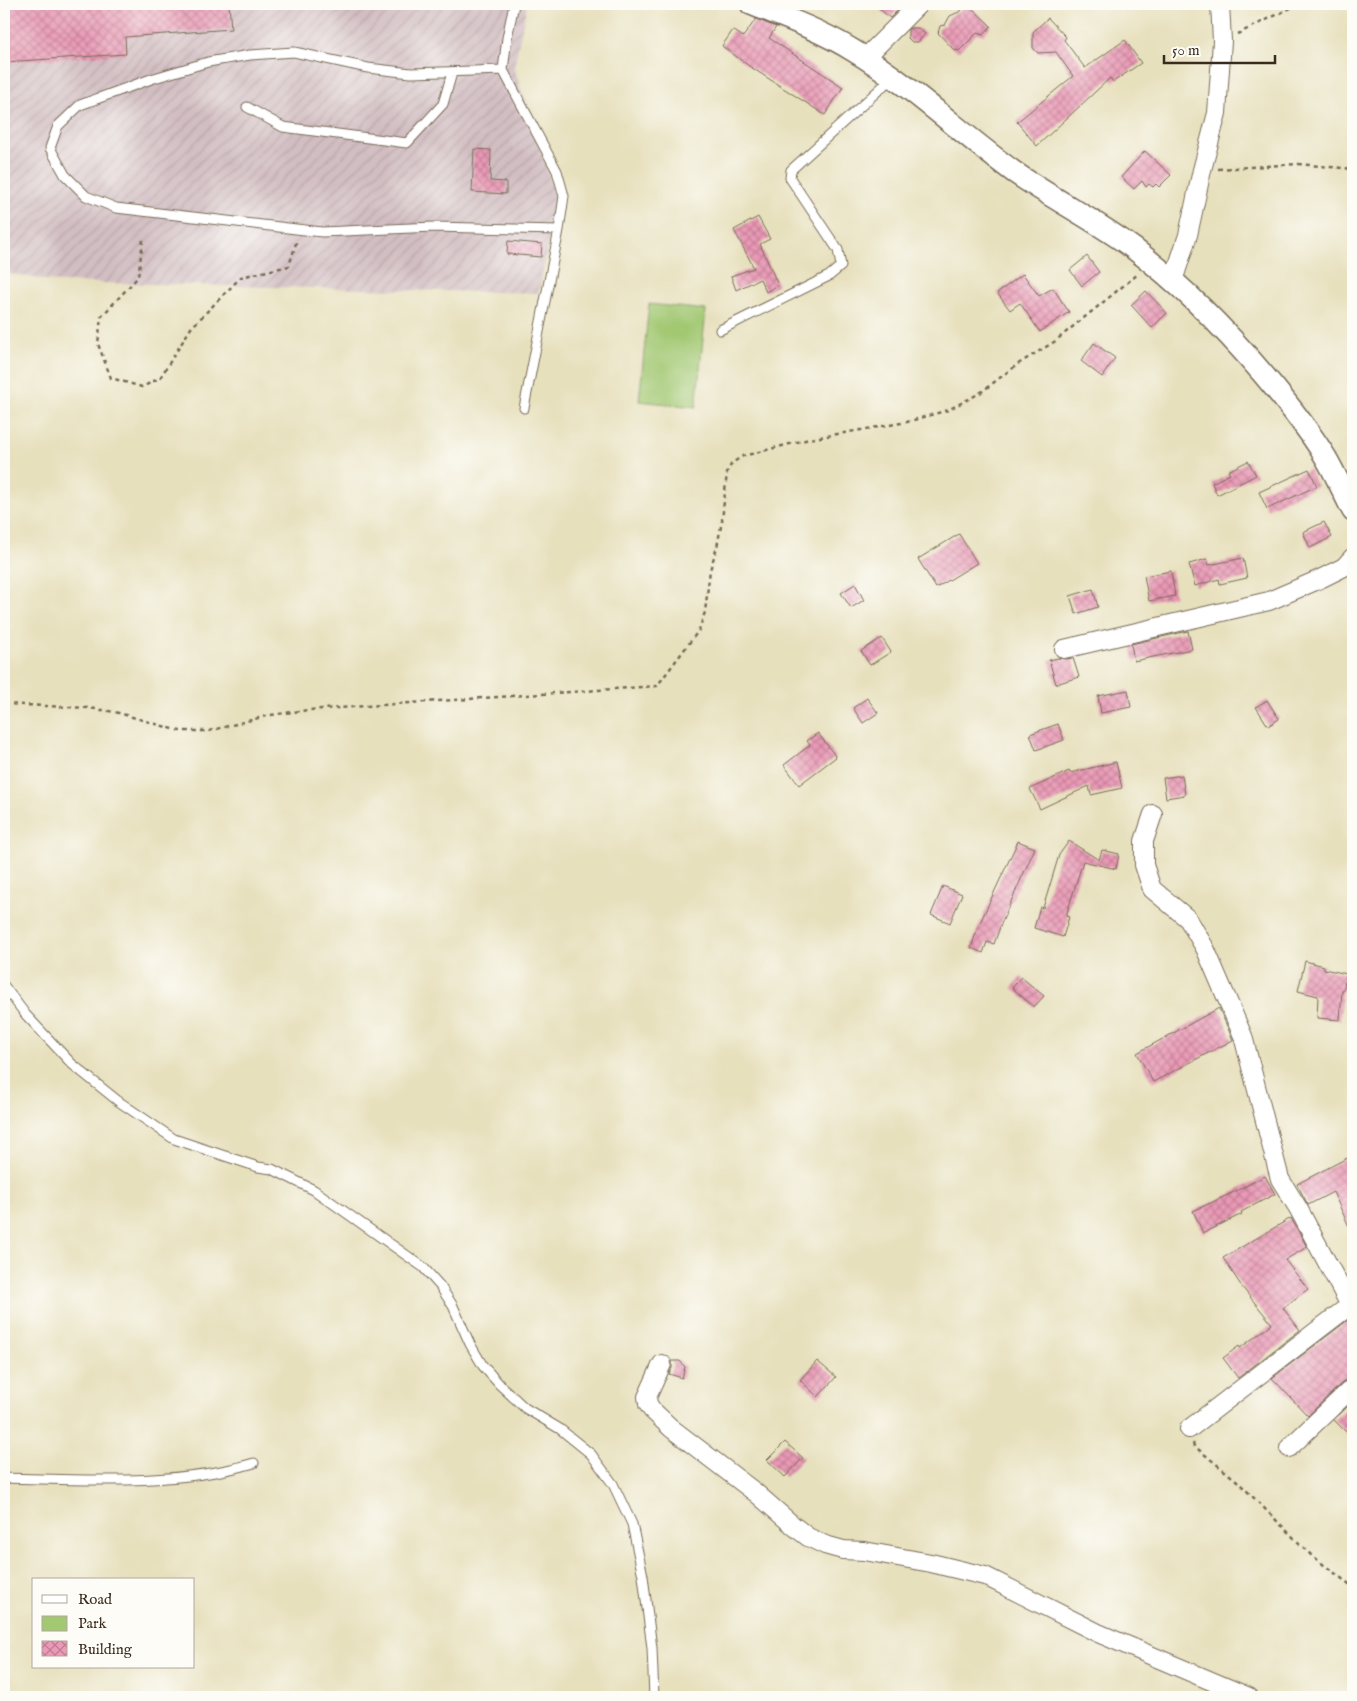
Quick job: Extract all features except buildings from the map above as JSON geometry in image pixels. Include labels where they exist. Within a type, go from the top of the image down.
[{"type":"street","points":[[751,4],[808,28],[865,58],[893,77],[1015,172],[1108,230],[1173,281],[1236,342],[1288,404],[1326,458],[1353,511]]},
{"type":"street","points":[[865,58],[919,4]]},
{"type":"street","points":[[1173,281],[1188,235],[1217,113],[1222,41],[1220,4]]},
{"type":"street","points":[[1064,649],[1269,601],[1344,567],[1353,557]]},
{"type":"street","points":[[1153,814],[1144,840],[1144,865],[1152,889],[1188,919],[1205,948],[1243,1036],[1280,1179],[1352,1306],[1189,1429]]},
{"type":"street","points":[[662,1364],[647,1397],[648,1404],[652,1410],[671,1428],[756,1493],[808,1537],[825,1545],[843,1550],[864,1551],[922,1561],[985,1576],[1098,1632],[1249,1697]]},
{"type":"street","points":[[1289,1448],[1353,1387]]},
{"type":"lane","points":[[514,4],[503,70],[557,171],[564,196],[524,408]]},
{"type":"lane","points":[[503,70],[411,73],[368,68],[294,52],[250,55],[208,62],[151,79],[80,105],[58,126],[50,148],[65,176],[86,196],[116,208],[322,232],[434,227],[559,230]]},
{"type":"lane","points":[[247,107],[283,127],[407,143],[443,104],[452,73]]},
{"type":"lane","points":[[720,330],[829,276],[841,266],[838,250],[790,178],[791,170],[893,77]]},
{"type":"lane","points":[[4,986],[26,1015],[72,1064],[118,1101],[174,1139],[272,1170],[314,1190],[423,1267],[440,1286],[453,1306],[470,1344],[483,1366],[525,1408],[560,1429],[591,1454],[613,1484],[632,1524],[643,1576],[652,1648],[654,1697]]},
{"type":"lane","points":[[4,1478],[96,1481],[175,1477],[229,1471],[254,1463]]},
{"type":"path","points":[[1222,41],[1299,4]]},
{"type":"path","points":[[1202,170],[1298,164],[1353,169]]},
{"type":"path","points":[[143,240],[138,277],[101,318],[98,344],[111,378],[142,387],[160,378],[190,328],[241,277],[289,266],[301,229]]},
{"type":"path","points":[[4,704],[89,708],[115,712],[180,731],[209,731],[270,715],[309,710],[657,686],[699,630],[705,612],[710,570],[722,520],[727,472],[732,463],[743,456],[809,439],[907,422],[948,410],[980,393],[1018,364],[1054,342],[1151,263]]},
{"type":"path","points":[[1189,1429],[1194,1446],[1236,1480],[1311,1555],[1353,1587]]},
{"type":"shaded area","points":[[4,4],[527,4],[514,67],[556,198],[539,293],[59,282],[4,273]]},
{"type":"green space","points":[[649,304],[706,310],[696,407],[639,401]]}]
